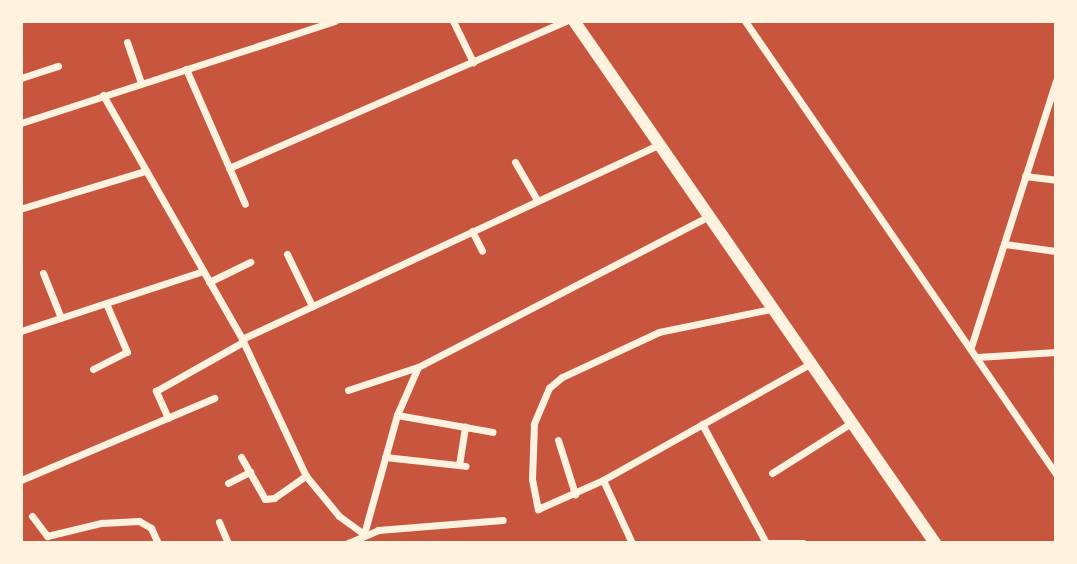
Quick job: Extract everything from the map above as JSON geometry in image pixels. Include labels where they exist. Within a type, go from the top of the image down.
[{"type":"street","points":[[21,123],[335,21]]},
{"type":"street","points":[[453,21],[473,62]]},
{"type":"street","points":[[229,168],[566,21]]},
{"type":"street","points":[[574,21],[706,217],[935,543]]},
{"type":"street","points":[[745,21],[1056,474]]},
{"type":"street","points":[[127,42],[141,83]]},
{"type":"street","points":[[21,78],[58,66]]},
{"type":"street","points":[[186,69],[245,204]]},
{"type":"street","points":[[971,347],[1055,85]]},
{"type":"street","points":[[103,95],[242,340],[306,476],[339,516],[364,534],[368,543]]},
{"type":"street","points":[[168,418],[156,391],[242,340],[658,145]]},
{"type":"street","points":[[515,162],[537,200]]},
{"type":"street","points":[[23,208],[145,171]]},
{"type":"street","points":[[1025,176],[1056,180]]},
{"type":"street","points":[[348,390],[418,367],[706,217]]},
{"type":"street","points":[[472,231],[482,251]]},
{"type":"street","points":[[1003,244],[1056,251]]},
{"type":"street","points":[[287,254],[312,306]]},
{"type":"street","points":[[209,282],[250,262]]},
{"type":"street","points":[[21,331],[203,271]]},
{"type":"street","points":[[43,273],[61,318]]},
{"type":"street","points":[[93,369],[127,352],[106,303]]},
{"type":"street","points":[[771,309],[659,332],[575,368],[549,388],[540,404],[531,444],[536,506],[541,508],[603,480],[810,364]]},
{"type":"street","points":[[977,357],[1056,352]]},
{"type":"street","points":[[364,534],[397,415],[418,367]]},
{"type":"street","points":[[21,480],[214,398]]},
{"type":"street","points":[[397,415],[493,432]]},
{"type":"street","points":[[772,473],[851,423]]},
{"type":"street","points":[[702,424],[765,543],[803,543]]},
{"type":"street","points":[[385,457],[462,466],[465,426]]},
{"type":"street","points":[[558,440],[575,494]]},
{"type":"street","points":[[241,457],[268,499],[306,476]]},
{"type":"street","points":[[229,483],[250,472]]},
{"type":"street","points":[[603,480],[632,543]]},
{"type":"street","points":[[32,516],[47,536],[120,520],[139,520],[151,528],[158,543]]},
{"type":"street","points":[[348,543],[364,534],[398,527],[503,520]]},
{"type":"street","points":[[219,522],[228,543]]}]
